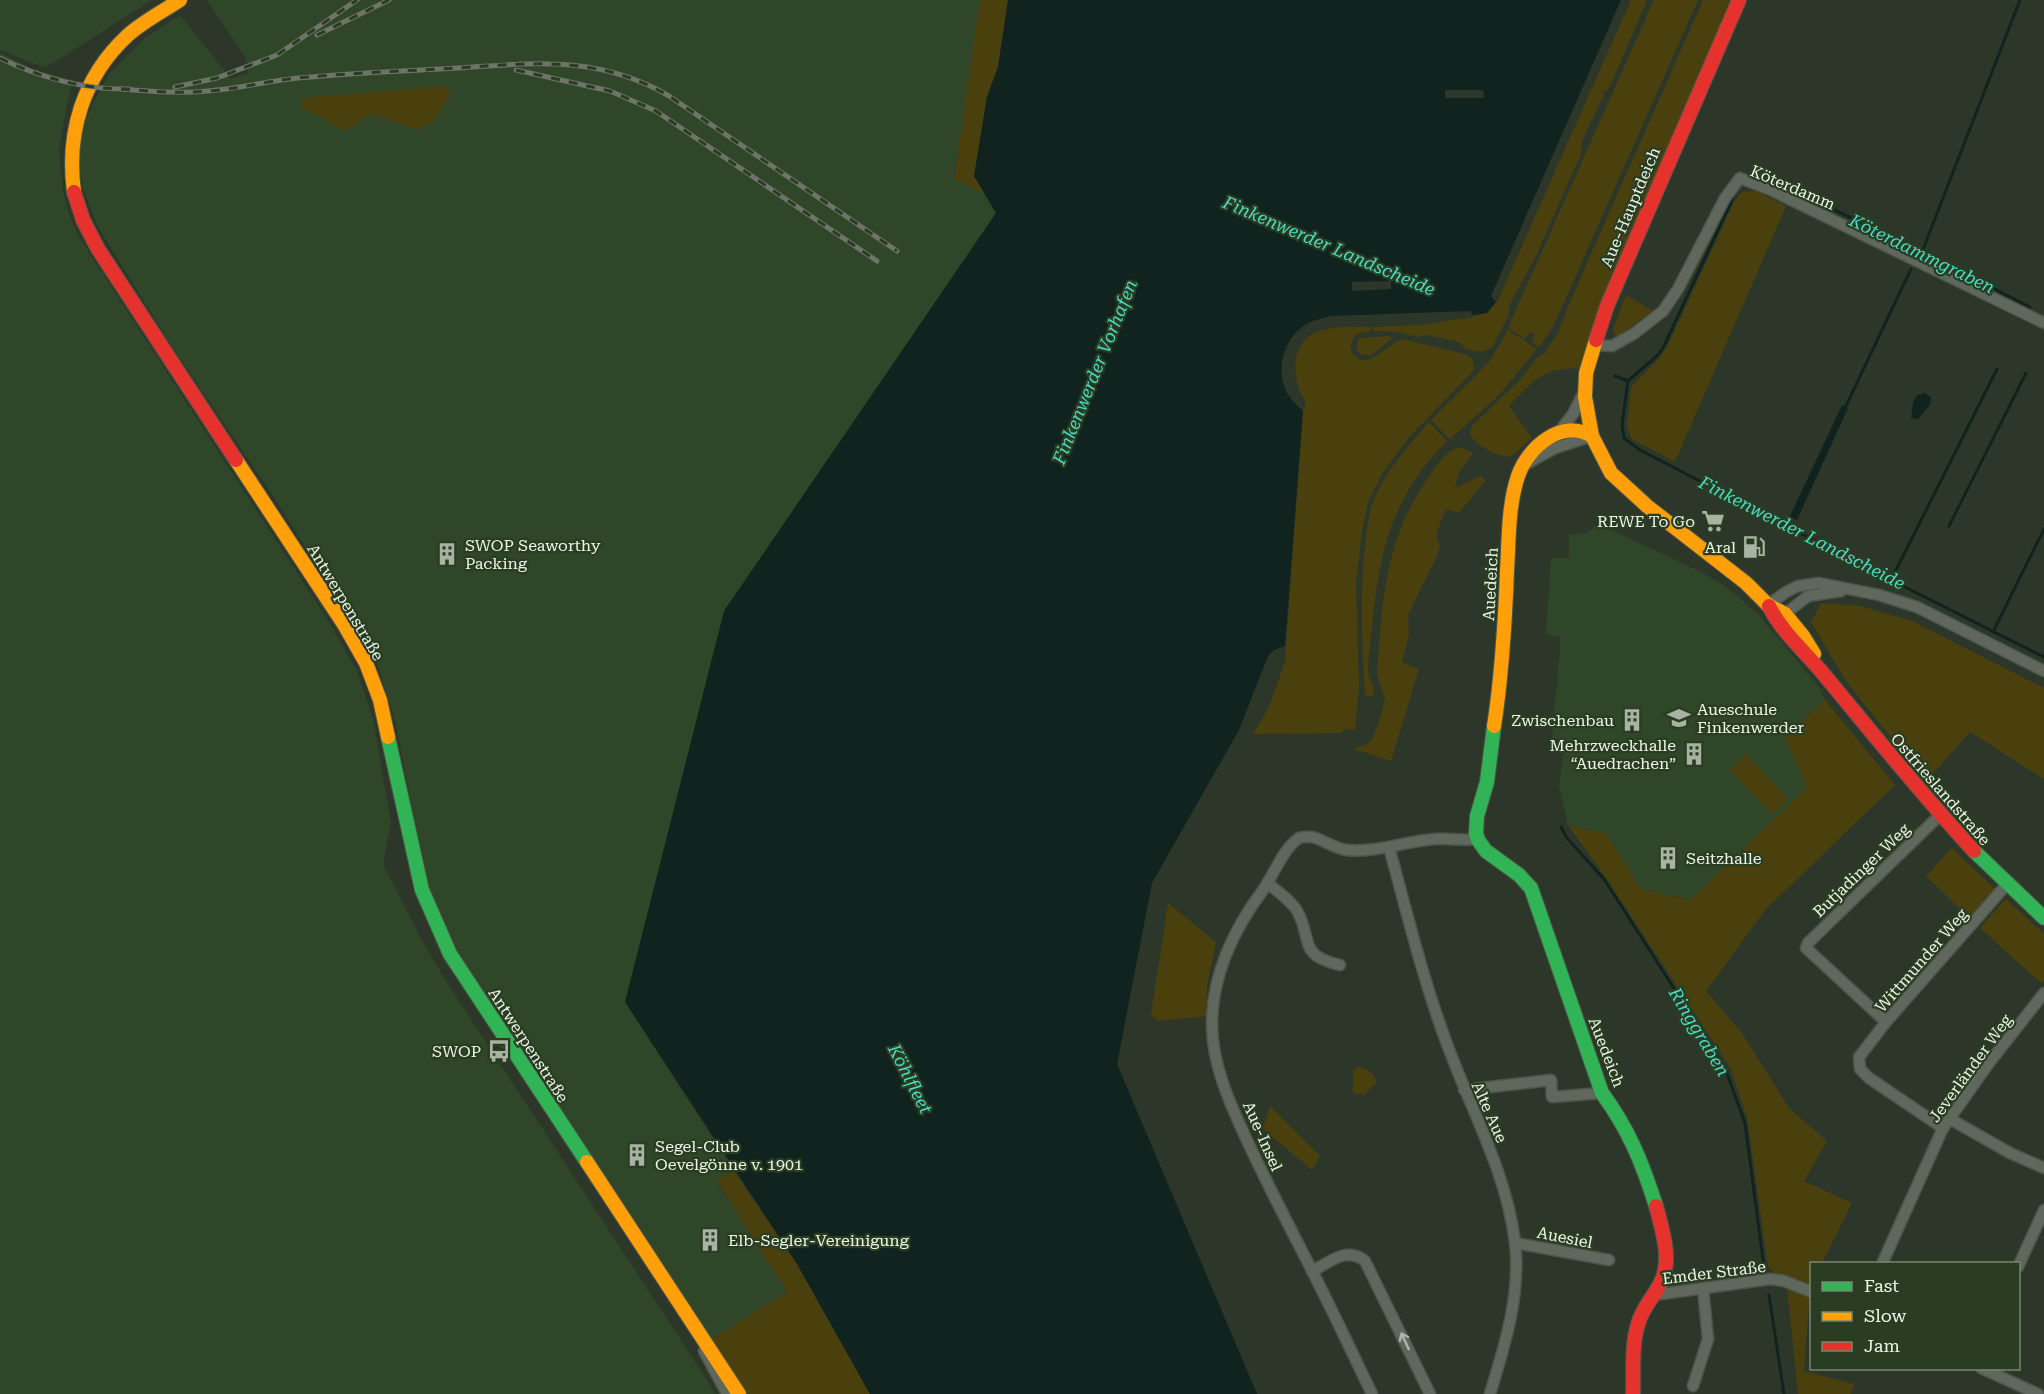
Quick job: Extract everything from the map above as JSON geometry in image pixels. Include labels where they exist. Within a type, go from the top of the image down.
[{"type":"street","name":"Antwerpenstraße","points":[[180,0],[128,35],[108,55],[88,86],[78,110],[72,136],[71,163],[82,219],[115,275],[366,663],[380,700],[422,890],[446,946],[739,1394]]},
{"type":"street","name":"Aue-Hauptdeich","points":[[1592,436],[1587,417],[1585,389],[1586,373],[1594,345],[1617,278],[1739,0]]},
{"type":"street","name":"Köterdamm","points":[[1594,345],[1612,346],[1663,311],[1678,289],[1725,198],[1740,178],[1771,190],[2044,323]]},
{"type":"street","name":"Auedeich","points":[[1585,389],[1573,414],[1558,434],[1531,454],[1520,472],[1511,506],[1500,678],[1487,784],[1478,808],[1477,839],[1490,855],[1521,876],[1531,888],[1602,1093],[1623,1122],[1637,1154],[1656,1210],[1664,1247],[1666,1270],[1654,1295],[1640,1315],[1635,1333],[1633,1394]]},
{"type":"street","points":[[1558,434],[1566,429],[1576,428],[1592,436]]},
{"type":"street","points":[[1520,472],[1545,452],[1592,436]]},
{"type":"street","name":"Ostfrieslandstraße","points":[[1592,436],[1611,472],[1640,500],[1746,584],[1768,605],[1785,614],[1803,636],[1823,673]]},
{"type":"street","points":[[1768,605],[1786,592],[1807,584],[1832,584],[1901,600],[2044,671]]},
{"type":"street","points":[[1785,614],[1808,596],[1828,591],[1855,590]]},
{"type":"street","name":"Ostfrieslandstraße","points":[[1768,605],[1776,621],[1823,673],[1898,767],[1940,815],[2007,884],[2044,918]]},
{"type":"street","name":"Butjadinger Weg","points":[[1886,1022],[1806,948],[1940,815]]},
{"type":"street","points":[[1340,965],[1325,962],[1311,951],[1297,910],[1286,898],[1267,884],[1295,840],[1302,836],[1315,837],[1331,846],[1346,850],[1389,847],[1435,839],[1477,839]]},
{"type":"street","name":"Alte Aue","points":[[1389,847],[1433,1006],[1464,1090],[1492,1153],[1504,1188],[1515,1243],[1515,1285],[1507,1335],[1490,1394]]},
{"type":"street","name":"Aue-Insel","points":[[1267,884],[1244,917],[1227,949],[1220,970],[1212,1024],[1218,1068],[1246,1139],[1372,1394]]},
{"type":"street","name":"Wittmunder Weg","points":[[1943,1128],[1869,1078],[1860,1069],[1859,1057],[1886,1022],[2007,884]]},
{"type":"street","name":"Jeverländer Weg","points":[[1882,1262],[1943,1128],[1989,1063],[2044,993]]},
{"type":"street","points":[[1464,1090],[1551,1080],[1552,1097],[1602,1093]]},
{"type":"street","points":[[1950,1119],[2010,1153],[2044,1168]]},
{"type":"street","points":[[2020,1266],[2044,1210]]},
{"type":"street","name":"Auesiel","points":[[1515,1243],[1609,1260]]},
{"type":"street","points":[[1312,1271],[1347,1254],[1357,1255],[1365,1261],[1430,1394]]},
{"type":"street","name":"Emder Straße","points":[[1654,1295],[1770,1280],[1784,1281],[1810,1292]]},
{"type":"street","points":[[1693,1386],[1708,1339],[1703,1288]]},
{"type":"street","name":"Antwerpenstraße","points":[[689,1318],[727,1394]]},
{"type":"street","points":[[1985,1370],[2036,1394]]},
{"type":"shaded area","points":[[0,0],[152,0],[45,68],[0,50]]},
{"type":"shaded area","points":[[207,0],[982,0],[954,178],[985,194],[996,213],[893,365],[625,1002],[733,1170],[717,1182],[787,1292],[710,1340],[454,948],[434,905],[396,724],[377,664],[275,499],[169,342],[98,227],[83,189],[79,158],[82,131],[92,105],[110,73],[145,38],[180,15],[231,79],[248,73],[248,62]]},
{"type":"shaded area","points":[[980,0],[1008,0],[998,67],[987,97],[974,176],[985,194],[954,179]]},
{"type":"shaded area","points":[[1631,0],[1647,0],[1612,82],[1607,91],[1603,91],[1604,95],[1582,141],[1581,154],[1535,258],[1509,306],[1508,316],[1492,348],[1480,352],[1466,349],[1459,342],[1427,335],[1418,337],[1398,332],[1374,331],[1374,327],[1419,325],[1468,318],[1487,313],[1498,300]]},
{"type":"shaded area","points":[[1654,0],[1698,0],[1562,307],[1551,330],[1539,347],[1531,342],[1535,335],[1530,332],[1525,339],[1508,328]]},
{"type":"shaded area","points":[[1703,0],[1733,0],[1582,369],[1558,370],[1540,377],[1533,383],[1509,406],[1532,438],[1512,456],[1501,456],[1489,451],[1470,435],[1472,426],[1520,380],[1538,357],[1545,353],[1558,333]]},
{"type":"shaded area","points":[[0,53],[33,69],[73,80],[59,150],[63,191],[69,214],[79,237],[329,622],[358,673],[373,719],[391,823],[383,864],[444,978],[716,1394],[0,1394]]},
{"type":"shaded area","points":[[448,86],[450,96],[433,121],[418,130],[371,114],[345,131],[302,107],[301,98]]},
{"type":"shaded area","points":[[1756,191],[1786,206],[1675,462],[1632,439],[1627,428],[1631,387],[1660,358],[1670,341],[1735,200],[1742,192]]},
{"type":"shaded area","points":[[1626,295],[1653,311],[1618,336],[1615,335],[1613,329]]},
{"type":"shaded area","points":[[1341,327],[1372,327],[1371,331],[1356,334],[1352,341],[1351,350],[1358,359],[1370,359],[1403,339],[1468,355],[1473,360],[1474,370],[1409,437],[1382,474],[1368,503],[1356,583],[1359,687],[1355,730],[1343,729],[1342,733],[1253,734],[1268,709],[1285,662],[1303,411],[1306,402],[1296,377],[1296,357],[1304,341],[1318,332]]},
{"type":"shaded area","points":[[1508,330],[1537,349],[1499,395],[1450,439],[1431,420],[1490,361]]},
{"type":"shaded area","points":[[1390,336],[1392,338],[1371,355],[1362,355],[1356,349],[1358,340],[1361,338]]},
{"type":"shaded area","points":[[1429,422],[1447,441],[1426,464],[1410,488],[1388,536],[1373,617],[1368,670],[1374,693],[1369,697],[1365,694],[1362,607],[1364,555],[1369,517],[1382,482]]},
{"type":"shaded area","points":[[1460,447],[1473,453],[1458,474],[1455,488],[1480,476],[1486,480],[1459,513],[1446,509],[1436,534],[1440,545],[1437,556],[1408,615],[1409,635],[1402,662],[1419,669],[1391,761],[1354,749],[1372,740],[1385,698],[1377,672],[1388,571],[1402,525],[1413,502],[1442,459],[1450,451]]},
{"type":"shaded area","name":"Aueschule Finkenwerder","points":[[1599,524],[1703,573],[1725,586],[1759,615],[1823,692],[1821,694],[1825,700],[1784,736],[1808,787],[1691,900],[1641,889],[1606,834],[1568,825],[1559,787],[1565,741],[1552,738],[1561,637],[1546,634],[1551,558],[1569,558],[1569,535],[1587,533]]},
{"type":"shaded area","points":[[1821,603],[1860,606],[1912,621],[2044,688],[2044,779],[1970,732],[1929,778],[1916,769],[1846,681],[1811,622]]},
{"type":"shaded area","points":[[1825,700],[1895,785],[1765,910],[1706,991],[1742,1033],[1789,1108],[1827,1141],[1804,1181],[1852,1203],[1822,1262],[1810,1262],[1804,1371],[1854,1384],[1851,1394],[1798,1394],[1787,1287],[1768,1266],[1747,1117],[1731,1069],[1609,882],[1568,825],[1606,834],[1641,889],[1691,900],[1807,787],[1784,736]]},
{"type":"shaded area","points":[[1746,754],[1788,799],[1772,814],[1729,769]]},
{"type":"shaded area","points":[[1952,848],[1995,889],[1970,918],[1926,876]]},
{"type":"shaded area","points":[[2006,899],[2044,934],[2044,980],[2041,983],[1980,928]]},
{"type":"shaded area","points":[[1168,903],[1216,942],[1207,985],[1206,1016],[1158,1021],[1151,1015]]},
{"type":"shaded area","points":[[1358,1067],[1370,1072],[1377,1082],[1364,1095],[1354,1093],[1352,1089],[1353,1070]]},
{"type":"shaded area","points":[[1270,1106],[1320,1156],[1312,1170],[1263,1129]]},
{"type":"shaded area","points":[[733,1170],[797,1264],[870,1394],[745,1394],[710,1340],[787,1292],[717,1181]]},
{"type":"water","points":[[1008,0],[1621,0],[1491,296],[1496,302],[1487,313],[1473,315],[1470,311],[1331,316],[1313,321],[1295,333],[1282,362],[1283,383],[1287,393],[1303,411],[1285,646],[1274,650],[1268,656],[1239,730],[1152,883],[1117,1064],[1257,1394],[870,1394],[797,1264],[625,1002],[724,611],[996,213],[974,176],[987,97],[998,67]]},
{"type":"water","points":[[1925,393],[1931,398],[1930,405],[1918,419],[1911,418],[1913,402],[1917,395]]},
{"type":"water","points":[[1842,405],[1848,408],[1797,520],[1789,518]]},
{"type":"pier","points":[[1445,90],[1483,90],[1484,98],[1445,98]]},
{"type":"pier","points":[[1391,281],[1391,289],[1352,291],[1352,282]]},
{"type":"waterway","points":[[1922,252],[2020,0]]},
{"type":"waterway","points":[[1628,381],[1658,355],[1664,346],[1733,198]]},
{"type":"waterway","name":"Köterdammgraben","points":[[1814,200],[2030,307]]},
{"type":"waterway","points":[[1845,408],[1911,269]]},
{"type":"waterway","points":[[1891,580],[1997,369]]},
{"type":"waterway","points":[[1949,526],[2026,373]]},
{"type":"waterway","name":"Finkenwerder Landscheide","points":[[1615,376],[1628,381],[1622,425],[1624,438],[1640,450],[2044,657]]},
{"type":"waterway","points":[[1993,632],[2044,529]]},
{"type":"waterway","name":"Ringgraben","points":[[1561,827],[1567,838],[1604,879],[1725,1068],[1745,1123],[1764,1267]]},
{"type":"waterway","name":"Ringgraben","points":[[1769,1295],[1784,1394]]},
{"type":"railway","points":[[175,87],[217,78],[277,55],[357,0]]},
{"type":"railway","points":[[317,35],[389,0]]},
{"type":"railway","points":[[0,58],[47,77],[80,85],[130,89]]},
{"type":"railway","points":[[121,89],[197,92],[318,76],[512,64],[591,68],[643,83],[669,96],[897,251]]},
{"type":"railway","points":[[516,70],[610,91],[656,111],[877,261]]},
{"type":"traffic: fast","points":[[1494,726],[1487,782],[1477,816],[1478,840],[1486,851],[1519,875],[1531,888],[1602,1093],[1634,1147],[1656,1206]]},
{"type":"traffic: fast","points":[[388,737],[422,890],[450,954],[587,1162]]},
{"type":"traffic: fast","points":[[1974,851],[2044,918]]},
{"type":"traffic: slow","points":[[74,192],[72,170],[76,128],[81,107],[99,69],[127,36],[180,0]]},
{"type":"traffic: slow","points":[[1596,340],[1586,373],[1585,397],[1592,436],[1611,473],[1647,506],[1746,583],[1769,606]]},
{"type":"traffic: slow","points":[[1494,726],[1503,649],[1512,499],[1518,476],[1530,455],[1548,438],[1569,431],[1581,431],[1592,436]]},
{"type":"traffic: slow","points":[[236,460],[345,626],[366,663],[380,700],[388,737]]},
{"type":"traffic: slow","points":[[1768,605],[1785,614],[1814,654]]},
{"type":"traffic: slow","points":[[587,1162],[739,1394]]},
{"type":"traffic: jam","points":[[1596,340],[1607,306],[1739,0]]},
{"type":"traffic: jam","points":[[74,192],[83,220],[98,249],[236,460]]},
{"type":"traffic: jam","points":[[1769,606],[1788,634],[1974,851]]},
{"type":"traffic: jam","points":[[1633,1394],[1634,1350],[1638,1324],[1660,1284],[1666,1265],[1665,1245],[1656,1206]]},
{"type":"place","name":"REWE To Go","points":[[1713,521]]},
{"type":"place","name":"Aral","points":[[1754,547]]},
{"type":"place","name":"SWOP Seaworthy Packing","points":[[447,554]]},
{"type":"place","name":"Aueschule Finkenwerder","points":[[1679,718]]},
{"type":"place","name":"Zwischenbau","points":[[1632,720]]},
{"type":"place","name":"Mehrzweckhalle “Auedrachen”","points":[[1694,754]]},
{"type":"place","name":"Seitzhalle","points":[[1668,858]]},
{"type":"place","name":"SWOP","points":[[499,1051]]},
{"type":"place","name":"Segel-Club Oevelgönne v. 1901","points":[[637,1155]]},
{"type":"place","name":"Elb-Segler-Vereinigung","points":[[710,1240]]},
{"type":"water label","name":"Finkenwerder Vorhafen","points":[[1095,372]]},
{"type":"water label","name":"Köhlfleet","points":[[910,1079]]}]
